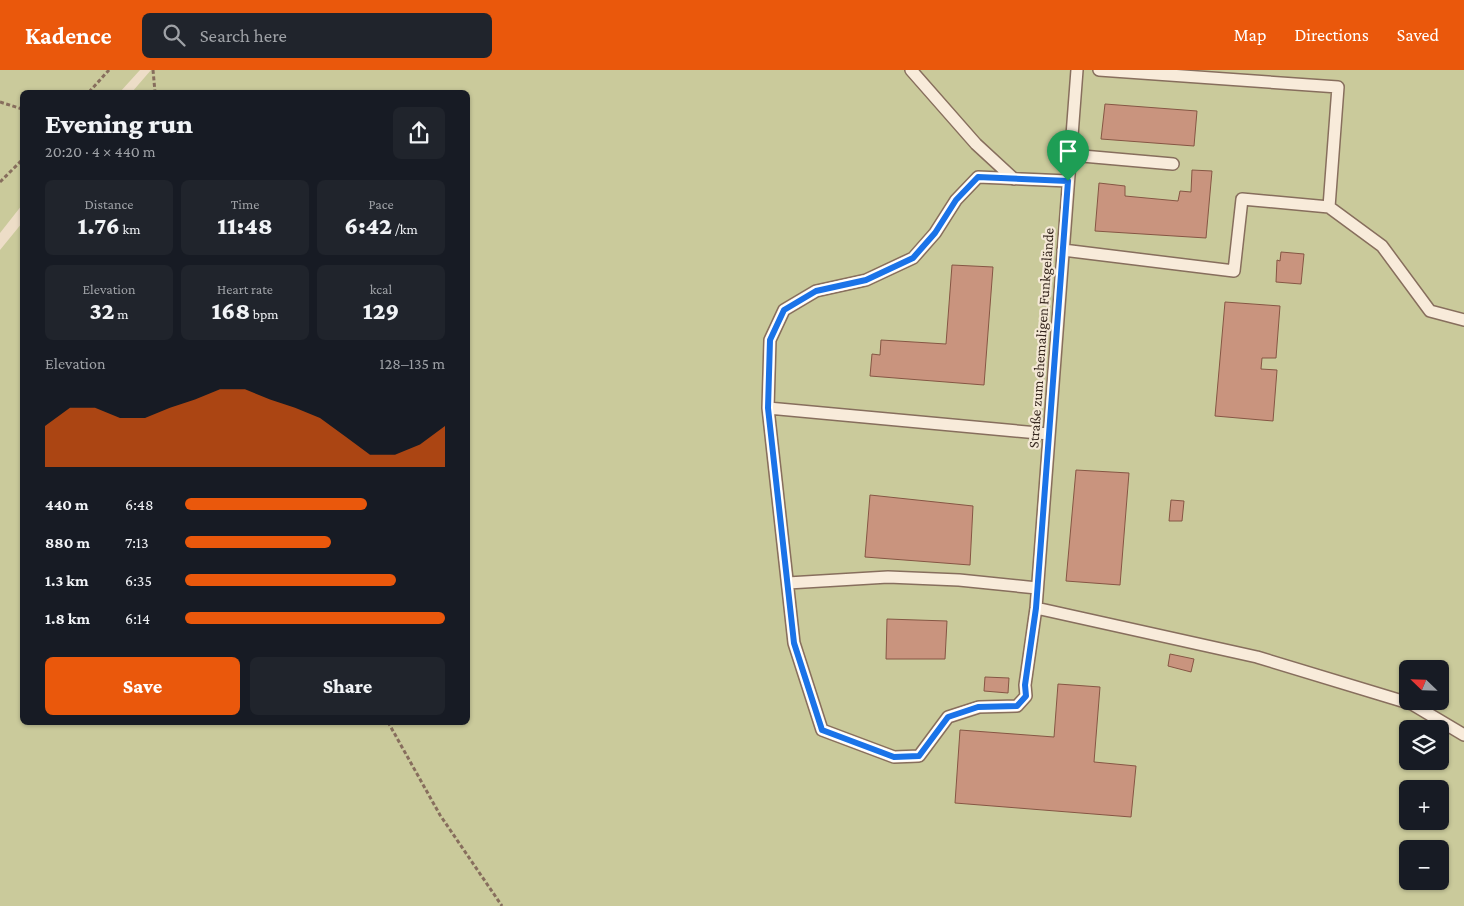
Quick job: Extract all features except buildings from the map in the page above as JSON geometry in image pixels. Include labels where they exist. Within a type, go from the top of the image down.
[{"type":"lane","points":[[911,70],[976,144],[1014,179]]},
{"type":"lane","name":"Straße zum ehemaligen Funkgelände","points":[[788,583],[794,643],[822,730],[894,757],[919,756],[948,717],[978,707],[1017,706],[1026,696],[1025,685],[1036,608],[1077,70]]},
{"type":"lane","points":[[1099,70],[1338,87],[1329,206]]},
{"type":"lane","points":[[1071,155],[1173,164]]},
{"type":"lane","points":[[1037,588],[959,580],[888,577],[788,583],[768,408],[770,340],[784,310],[816,291],[866,280],[913,258],[935,233],[956,200],[978,177],[1068,181]]},
{"type":"lane","points":[[1064,250],[1234,271],[1242,198],[1329,206],[1382,246],[1430,311],[1464,320]]},
{"type":"lane","points":[[768,408],[1049,434]]},
{"type":"lane","points":[[1036,608],[1257,657],[1412,704],[1464,735]]},
{"type":"path","points":[[91,90],[109,70]]},
{"type":"path","points":[[154,70],[155,90]]},
{"type":"path","points":[[0,102],[20,108]]},
{"type":"path","points":[[0,182],[20,162]]},
{"type":"path","points":[[390,725],[440,815],[502,906]]},
{"type":"green space","points":[[0,70],[140,70],[122,90],[20,90],[20,208],[0,233]]},
{"type":"green space","points":[[151,70],[1464,70],[1464,906],[0,906],[0,250],[20,225],[20,725],[470,725],[470,90],[134,90]]},
{"type":"route","points":[[978,177],[1068,181],[1036,608],[1025,685],[1026,696],[1017,706],[978,707],[948,717],[919,756],[894,757],[822,730],[794,643],[768,408],[770,340],[784,310],[816,291],[866,280],[913,258],[935,233],[956,200],[978,177]]}]
